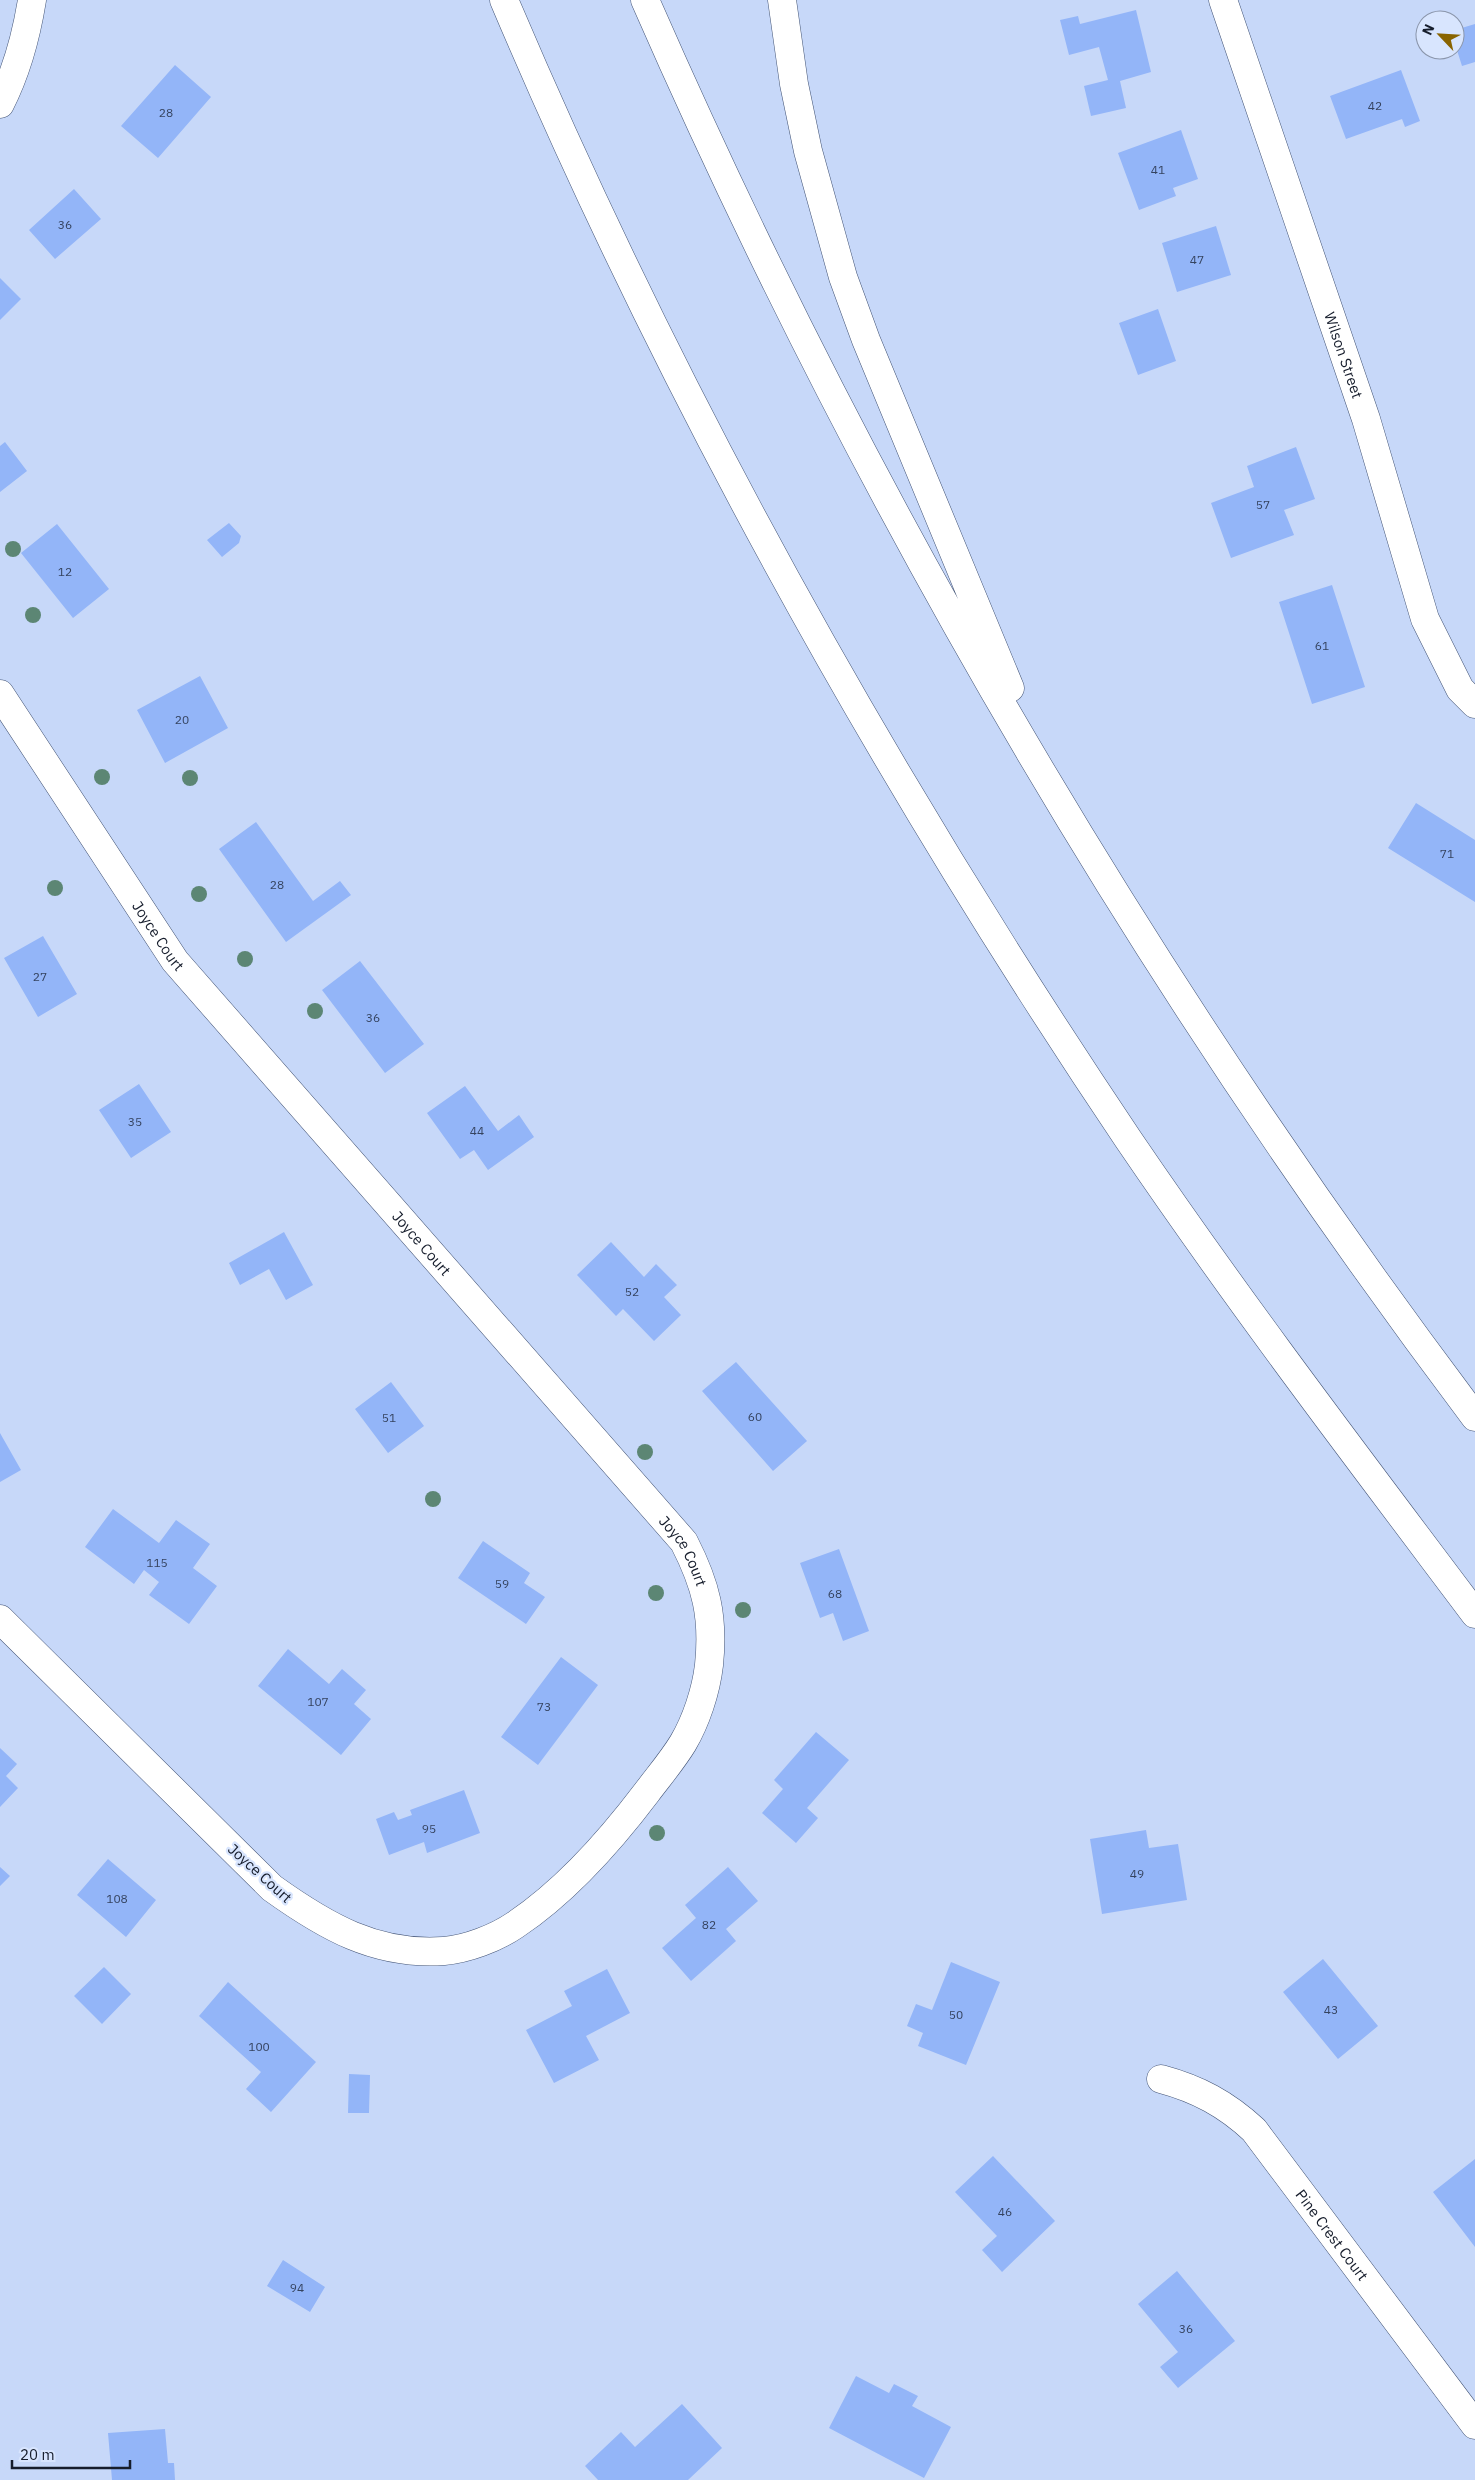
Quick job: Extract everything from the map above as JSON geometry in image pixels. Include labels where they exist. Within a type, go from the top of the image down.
[{"type":"main road","points":[[0,104],[18,61],[26,34],[32,0]]},
{"type":"main road","points":[[645,0],[774,280],[840,410],[908,538],[1052,791],[1127,911],[1284,1152],[1475,1417]]},
{"type":"main road","points":[[782,0],[794,84],[808,152],[843,277],[866,340],[1052,791]]},
{"type":"main road","name":"Wilson Street","points":[[1223,0],[1366,419],[1425,619],[1460,689],[1475,704]]},
{"type":"main road","points":[[505,2],[581,174],[691,401],[828,655],[901,780],[1052,1024],[1136,1150],[1297,1377],[1475,1614]]},
{"type":"main road","name":"Joyce Court","points":[[0,694],[175,961],[684,1542],[700,1573],[708,1604],[709,1666],[694,1718],[683,1743],[669,1764],[618,1830],[552,1896],[514,1926],[477,1942],[445,1951],[399,1950],[358,1939],[312,1917],[272,1888],[0,1618]]},
{"type":"main road","name":"Pine Crest Court","points":[[1161,2080],[1187,2086],[1211,2097],[1234,2112],[1254,2130],[1463,2406],[1475,2425]]},
{"type":"building","points":[[1136,10],[1151,72],[1120,81],[1126,108],[1091,116],[1084,86],[1108,80],[1099,47],[1069,55],[1060,20],[1078,16],[1080,24]]},
{"type":"building","points":[[1475,24],[1475,62],[1462,66],[1460,60],[1465,60],[1465,27]]},
{"type":"building","points":[[175,65],[211,97],[158,158],[121,126]]},
{"type":"building","points":[[1401,70],[1420,121],[1405,127],[1402,119],[1346,139],[1330,96]]},
{"type":"building","points":[[1181,130],[1198,179],[1173,188],[1176,196],[1139,210],[1118,153]]},
{"type":"building","points":[[74,189],[101,219],[55,259],[29,230]]},
{"type":"building","points":[[1216,226],[1231,275],[1177,292],[1162,243]]},
{"type":"building","points":[[0,278],[21,299],[0,320]]},
{"type":"building","points":[[1158,309],[1176,361],[1138,375],[1119,323]]},
{"type":"building","points":[[5,442],[27,471],[0,492],[0,446]]},
{"type":"building","points":[[1296,447],[1315,499],[1284,510],[1294,535],[1231,558],[1211,503],[1254,487],[1247,466]]},
{"type":"building","points":[[229,523],[241,536],[239,543],[222,557],[207,540]]},
{"type":"building","points":[[57,524],[109,589],[73,618],[21,553]]},
{"type":"building","points":[[1332,585],[1365,687],[1312,704],[1279,602]]},
{"type":"building","points":[[200,676],[228,728],[165,763],[137,710]]},
{"type":"building","points":[[1416,803],[1475,840],[1475,902],[1388,848]]},
{"type":"building","points":[[256,822],[313,901],[340,881],[351,895],[286,942],[219,849]]},
{"type":"building","points":[[43,936],[77,994],[38,1017],[4,958]]},
{"type":"building","points":[[360,961],[424,1044],[385,1073],[322,990]]},
{"type":"building","points":[[139,1084],[171,1132],[131,1158],[99,1110]]},
{"type":"building","points":[[465,1086],[498,1131],[519,1115],[534,1137],[488,1170],[474,1150],[460,1159],[427,1113]]},
{"type":"building","points":[[284,1232],[313,1285],[286,1300],[269,1269],[240,1285],[229,1263]]},
{"type":"building","points":[[611,1242],[644,1277],[656,1264],[677,1285],[664,1297],[681,1315],[654,1341],[623,1309],[616,1316],[577,1275]]},
{"type":"building","points":[[736,1362],[807,1441],[773,1471],[702,1391]]},
{"type":"building","points":[[391,1382],[424,1426],[388,1453],[355,1409]]},
{"type":"building","points":[[0,1433],[21,1470],[0,1482]]},
{"type":"building","points":[[113,1509],[159,1543],[176,1520],[210,1544],[193,1568],[217,1586],[189,1624],[149,1595],[159,1582],[144,1570],[134,1584],[85,1547]]},
{"type":"building","points":[[483,1541],[530,1573],[524,1583],[545,1597],[526,1624],[458,1578]]},
{"type":"building","points":[[839,1549],[869,1631],[843,1641],[833,1613],[820,1618],[800,1563]]},
{"type":"building","points":[[288,1649],[329,1684],[342,1669],[366,1690],[354,1704],[371,1719],[341,1755],[258,1686]]},
{"type":"building","points":[[561,1657],[598,1685],[538,1765],[501,1737]]},
{"type":"building","points":[[816,1732],[849,1760],[807,1808],[818,1818],[796,1843],[762,1813],[783,1789],[774,1780]]},
{"type":"building","points":[[0,1748],[17,1764],[6,1776],[18,1788],[0,1807]]},
{"type":"building","points":[[464,1790],[480,1833],[427,1853],[424,1842],[389,1855],[376,1819],[394,1812],[398,1820],[412,1815],[410,1810]]},
{"type":"building","points":[[1146,1830],[1149,1848],[1178,1844],[1187,1900],[1102,1914],[1090,1839]]},
{"type":"building","points":[[108,1859],[156,1900],[126,1937],[77,1895]]},
{"type":"building","points":[[0,1867],[10,1876],[0,1886]]},
{"type":"building","points":[[728,1867],[758,1901],[726,1929],[736,1941],[691,1981],[662,1948],[696,1918],[685,1905]]},
{"type":"building","points":[[1323,1959],[1378,2026],[1338,2059],[1283,1992]]},
{"type":"building","points":[[951,1962],[1000,1982],[966,2065],[918,2046],[923,2033],[907,2026],[916,2004],[932,2010]]},
{"type":"building","points":[[104,1967],[131,1994],[102,2024],[74,1996]]},
{"type":"building","points":[[607,1969],[630,2013],[586,2036],[599,2060],[554,2083],[526,2030],[572,2006],[564,1991]]},
{"type":"building","points":[[228,1982],[316,2062],[271,2112],[246,2089],[261,2072],[199,2016]]},
{"type":"building","points":[[349,2074],[370,2075],[369,2113],[348,2113]]},
{"type":"building","points":[[993,2156],[1055,2221],[1002,2272],[982,2250],[997,2236],[955,2192]]},
{"type":"building","points":[[1475,2159],[1475,2247],[1433,2192]]},
{"type":"building","points":[[283,2260],[325,2287],[310,2312],[267,2286]]},
{"type":"building","points":[[1177,2271],[1235,2341],[1178,2388],[1160,2367],[1178,2352],[1138,2304]]},
{"type":"building","points":[[856,2376],[889,2393],[894,2384],[918,2396],[912,2406],[951,2427],[924,2478],[829,2428]]},
{"type":"building","points":[[682,2404],[722,2448],[688,2480],[598,2480],[585,2466],[621,2432],[635,2447]]},
{"type":"building","points":[[165,2429],[168,2463],[174,2463],[175,2480],[112,2480],[108,2433]]}]
